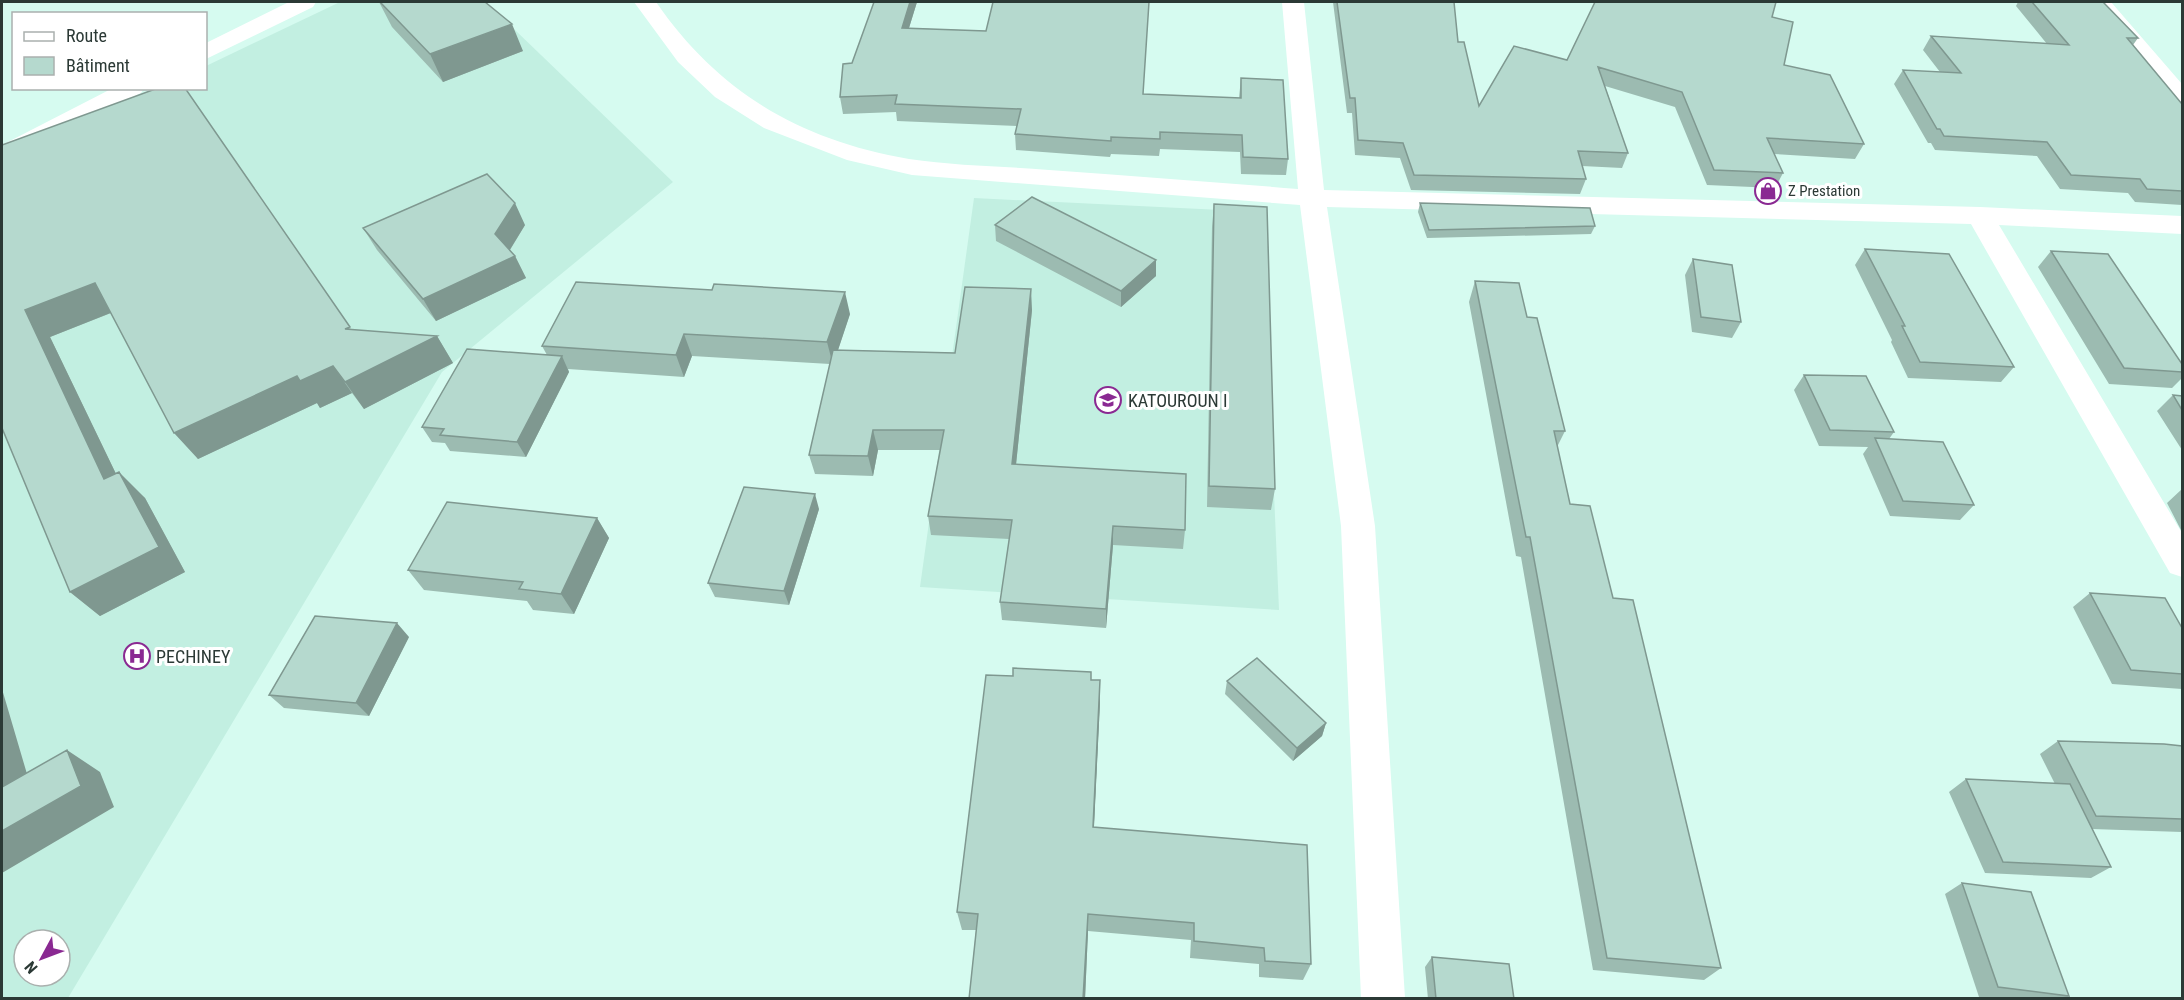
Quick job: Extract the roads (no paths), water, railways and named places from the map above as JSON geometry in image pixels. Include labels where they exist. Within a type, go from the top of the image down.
[{"type":"street","points":[[645,2],[702,73],[748,109],[806,137],[860,157],[912,167],[1312,198],[1980,216],[2182,225]]},
{"type":"street","points":[[1293,2],[1312,198],[1358,526],[1383,999]]},
{"type":"street","points":[[2100,2],[2182,99]]},
{"type":"street","points":[[207,51],[300,3]]},
{"type":"street","points":[[2,155],[128,90]]},
{"type":"street","points":[[1980,216],[2182,562]]},
{"type":"place","name":"Z Prestation","points":[[1768,191]]},
{"type":"place","name":"KATOUROUN I","points":[[1108,400]]},
{"type":"place","name":"PECHINEY","points":[[137,656]]}]
